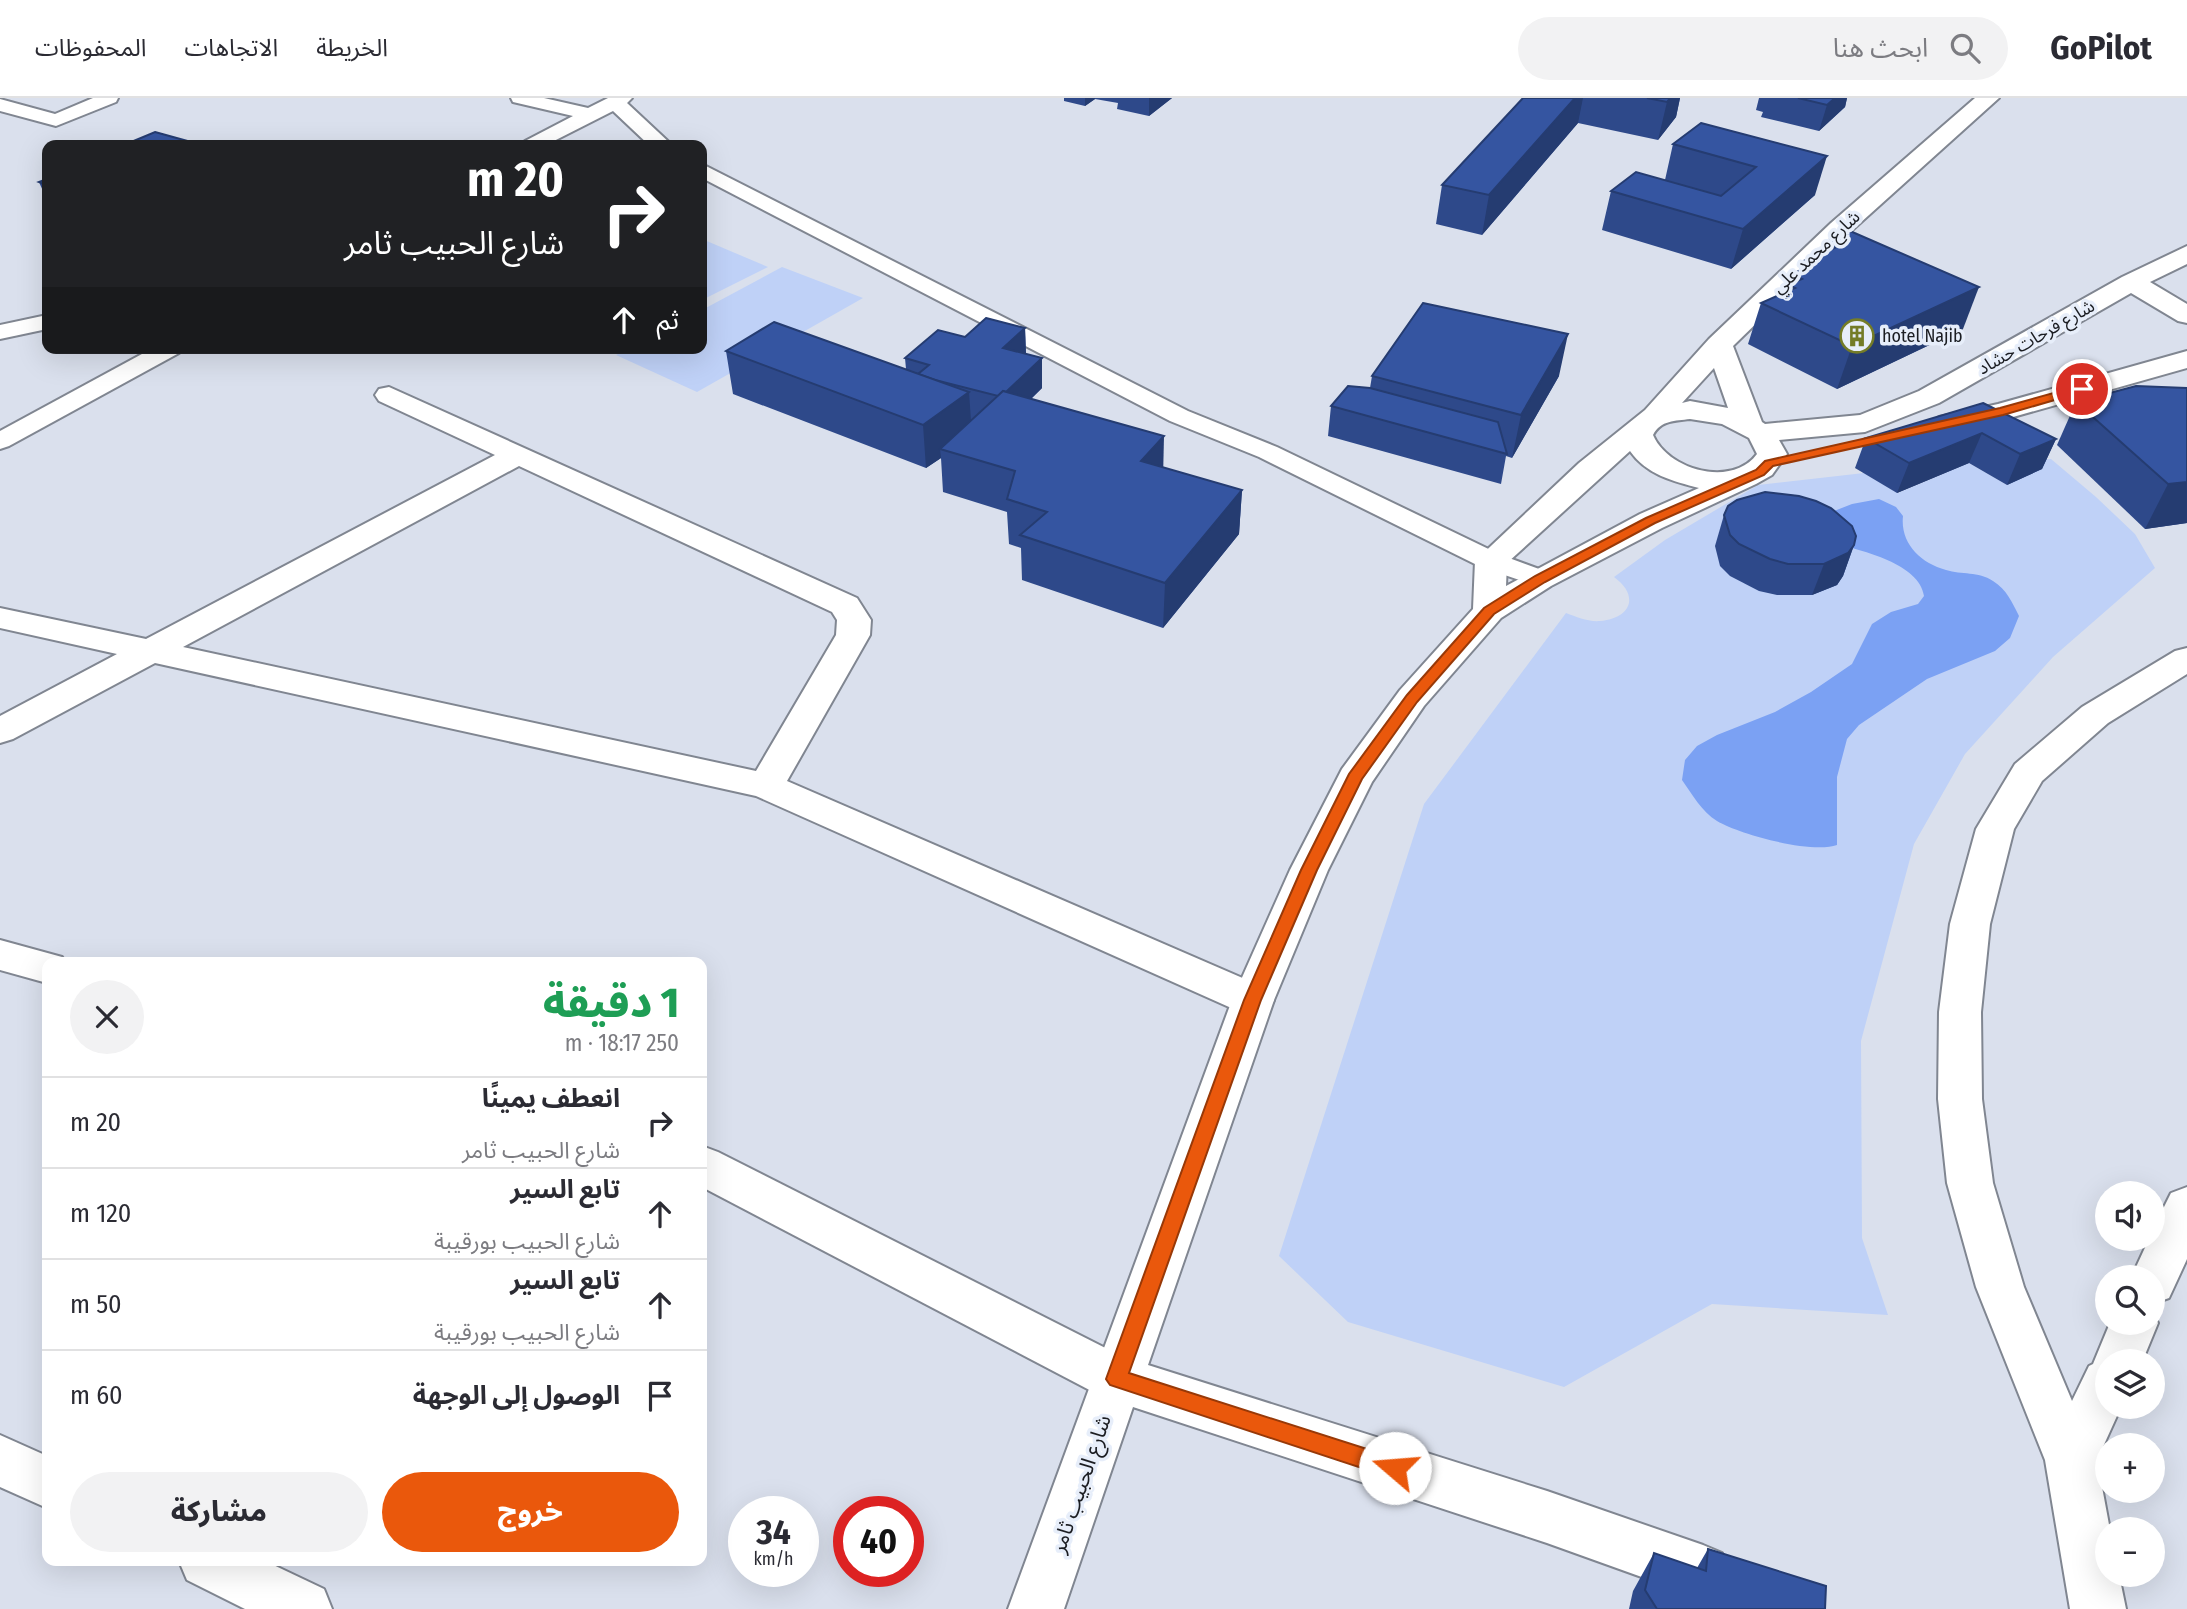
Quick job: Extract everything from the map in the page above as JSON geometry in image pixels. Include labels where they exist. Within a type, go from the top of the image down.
[{"type":"street","name":"شارع محمد علي","points":[[1491,561],[1590,468],[1648,422],[1719,345],[1840,228],[1988,98]]},
{"type":"street","name":"شارع فرحات حشاد","points":[[1754,429],[1836,428],[1884,417],[1965,378],[2131,282],[2187,254]]},
{"type":"street","points":[[2131,282],[2187,315]]},
{"type":"street","points":[[1719,345],[1754,429],[1779,463]]},
{"type":"street","points":[[1754,429],[1710,412],[1680,411],[1648,422],[1638,435],[1644,452],[1666,468],[1681,474],[1714,480],[2003,411],[2187,359]]},
{"type":"street","points":[[389,395],[845,605],[854,620],[853,635],[766,786]]},
{"type":"street","points":[[2003,411],[2108,409]]},
{"type":"street","points":[[0,731],[517,455]]},
{"type":"street","name":"شارع الحبيب ثامر","points":[[1036,1609],[1253,1000],[1309,870],[1355,778],[1412,698],[1489,611],[1540,579],[1651,521],[1779,463]]},
{"type":"street","points":[[1489,611],[1491,561]]},
{"type":"street","points":[[0,618],[766,786],[1253,1000]]},
{"type":"street","points":[[2098,1609],[2071,1460],[2000,1287],[1970,1183],[1960,1099],[1959,1012],[1970,924],[1995,829],[2028,773],[2095,715],[2187,659]]},
{"type":"street","points":[[0,955],[42,967]]},
{"type":"street","points":[[707,1168],[1117,1379],[1547,1517],[1744,1586]]},
{"type":"street","points":[[2160,1265],[2187,1207]]},
{"type":"street","points":[[2071,1460],[2095,1408]]},
{"type":"street","points":[[0,1460],[42,1481]]},
{"type":"street","points":[[216,1566],[304,1609]]},
{"type":"lane","points":[[0,105],[56,120],[109,98]]},
{"type":"lane","points":[[520,98],[592,115]]},
{"type":"lane","points":[[542,140],[619,100],[654,140]]},
{"type":"lane","points":[[707,173],[1178,416],[1268,452],[1491,561],[1540,579]]},
{"type":"lane","points":[[0,332],[42,323]]},
{"type":"lane","points":[[0,442],[161,354]]},
{"type":"shaded area","points":[[707,241],[768,267],[707,298]]},
{"type":"shaded area","points":[[782,267],[863,298],[697,392],[616,355],[707,354],[707,307]]},
{"type":"shaded area","points":[[2051,459],[2135,534],[2155,568],[2053,657],[1965,754],[1914,844],[1861,1041],[1862,1238],[1888,1315],[1712,1304],[1564,1387],[1348,1322],[1279,1256],[1424,804],[1566,613],[1596,621],[1619,616],[1625,611],[1629,598],[1622,584],[1614,577],[1665,540],[1758,485],[1864,473],[1898,493],[1969,463],[2007,485],[2038,460]]},
{"type":"water","points":[[1879,499],[1896,507],[1903,516],[1908,543],[1920,557],[1946,570],[1987,578],[2002,588],[2019,616],[2010,638],[1995,651],[1927,679],[1859,725],[1847,739],[1837,777],[1837,845],[1811,847],[1777,842],[1717,821],[1707,813],[1682,780],[1685,760],[1697,746],[1775,712],[1811,692],[1852,664],[1872,624],[1891,612],[1918,604],[1924,596],[1920,585],[1901,567],[1874,555],[1836,544],[1829,513],[1852,504]]},
{"type":"building","points":[[1523,98],[1575,98],[1489,195],[1442,185]]},
{"type":"building","points":[[1647,98],[1670,98],[1667,102]]},
{"type":"building","points":[[1798,98],[1835,98],[1827,105]]},
{"type":"building","points":[[1701,123],[1827,156],[1743,229],[1611,191],[1636,172],[1721,196],[1756,167],[1673,144]]},
{"type":"building","points":[[155,132],[184,140],[136,140]]},
{"type":"building","points":[[1850,231],[1979,287],[1852,346],[1761,303],[1795,288],[1788,285],[1802,279],[1792,274],[1810,266],[1801,262],[1844,244],[1831,239]]},
{"type":"building","points":[[1423,303],[1568,334],[1521,415],[1372,376]]},
{"type":"building","points":[[986,318],[1025,328],[1003,348],[1042,358],[1006,392],[1003,391],[998,396],[918,374],[929,365],[905,358],[938,330],[965,337]]},
{"type":"building","points":[[774,322],[969,392],[923,425],[726,351]]},
{"type":"building","points":[[1348,386],[1370,388],[1498,422],[1507,454],[1331,406]]},
{"type":"building","points":[[2136,386],[2187,388],[2187,482],[2168,484],[2076,402]]},
{"type":"building","points":[[1003,391],[1164,436],[1141,461],[1242,490],[1165,583],[1020,535],[1047,512],[1007,499],[1015,471],[940,449]]},
{"type":"building","points":[[1983,403],[2056,439],[2020,454],[1982,433],[1909,463],[1866,438]]},
{"type":"building","points":[[1765,492],[1799,496],[1831,508],[1852,526],[1856,536],[1854,545],[1848,553],[1824,564],[1788,564],[1770,559],[1739,544],[1730,535],[1724,515],[1728,506],[1737,500]]},
{"type":"building","points":[[1708,1549],[1826,1586],[1825,1609],[1657,1609],[1645,1590],[1654,1553],[1706,1571]]},
{"type":"place","name":"hotel Najib","points":[[1857,336]]},
{"type":"route","points":[[1395,1468],[1117,1379],[1253,1000],[1309,870],[1355,778],[1412,698],[1489,611],[1540,579],[1651,521],[1760,472],[1769,464],[2003,411],[2082,389]]}]
